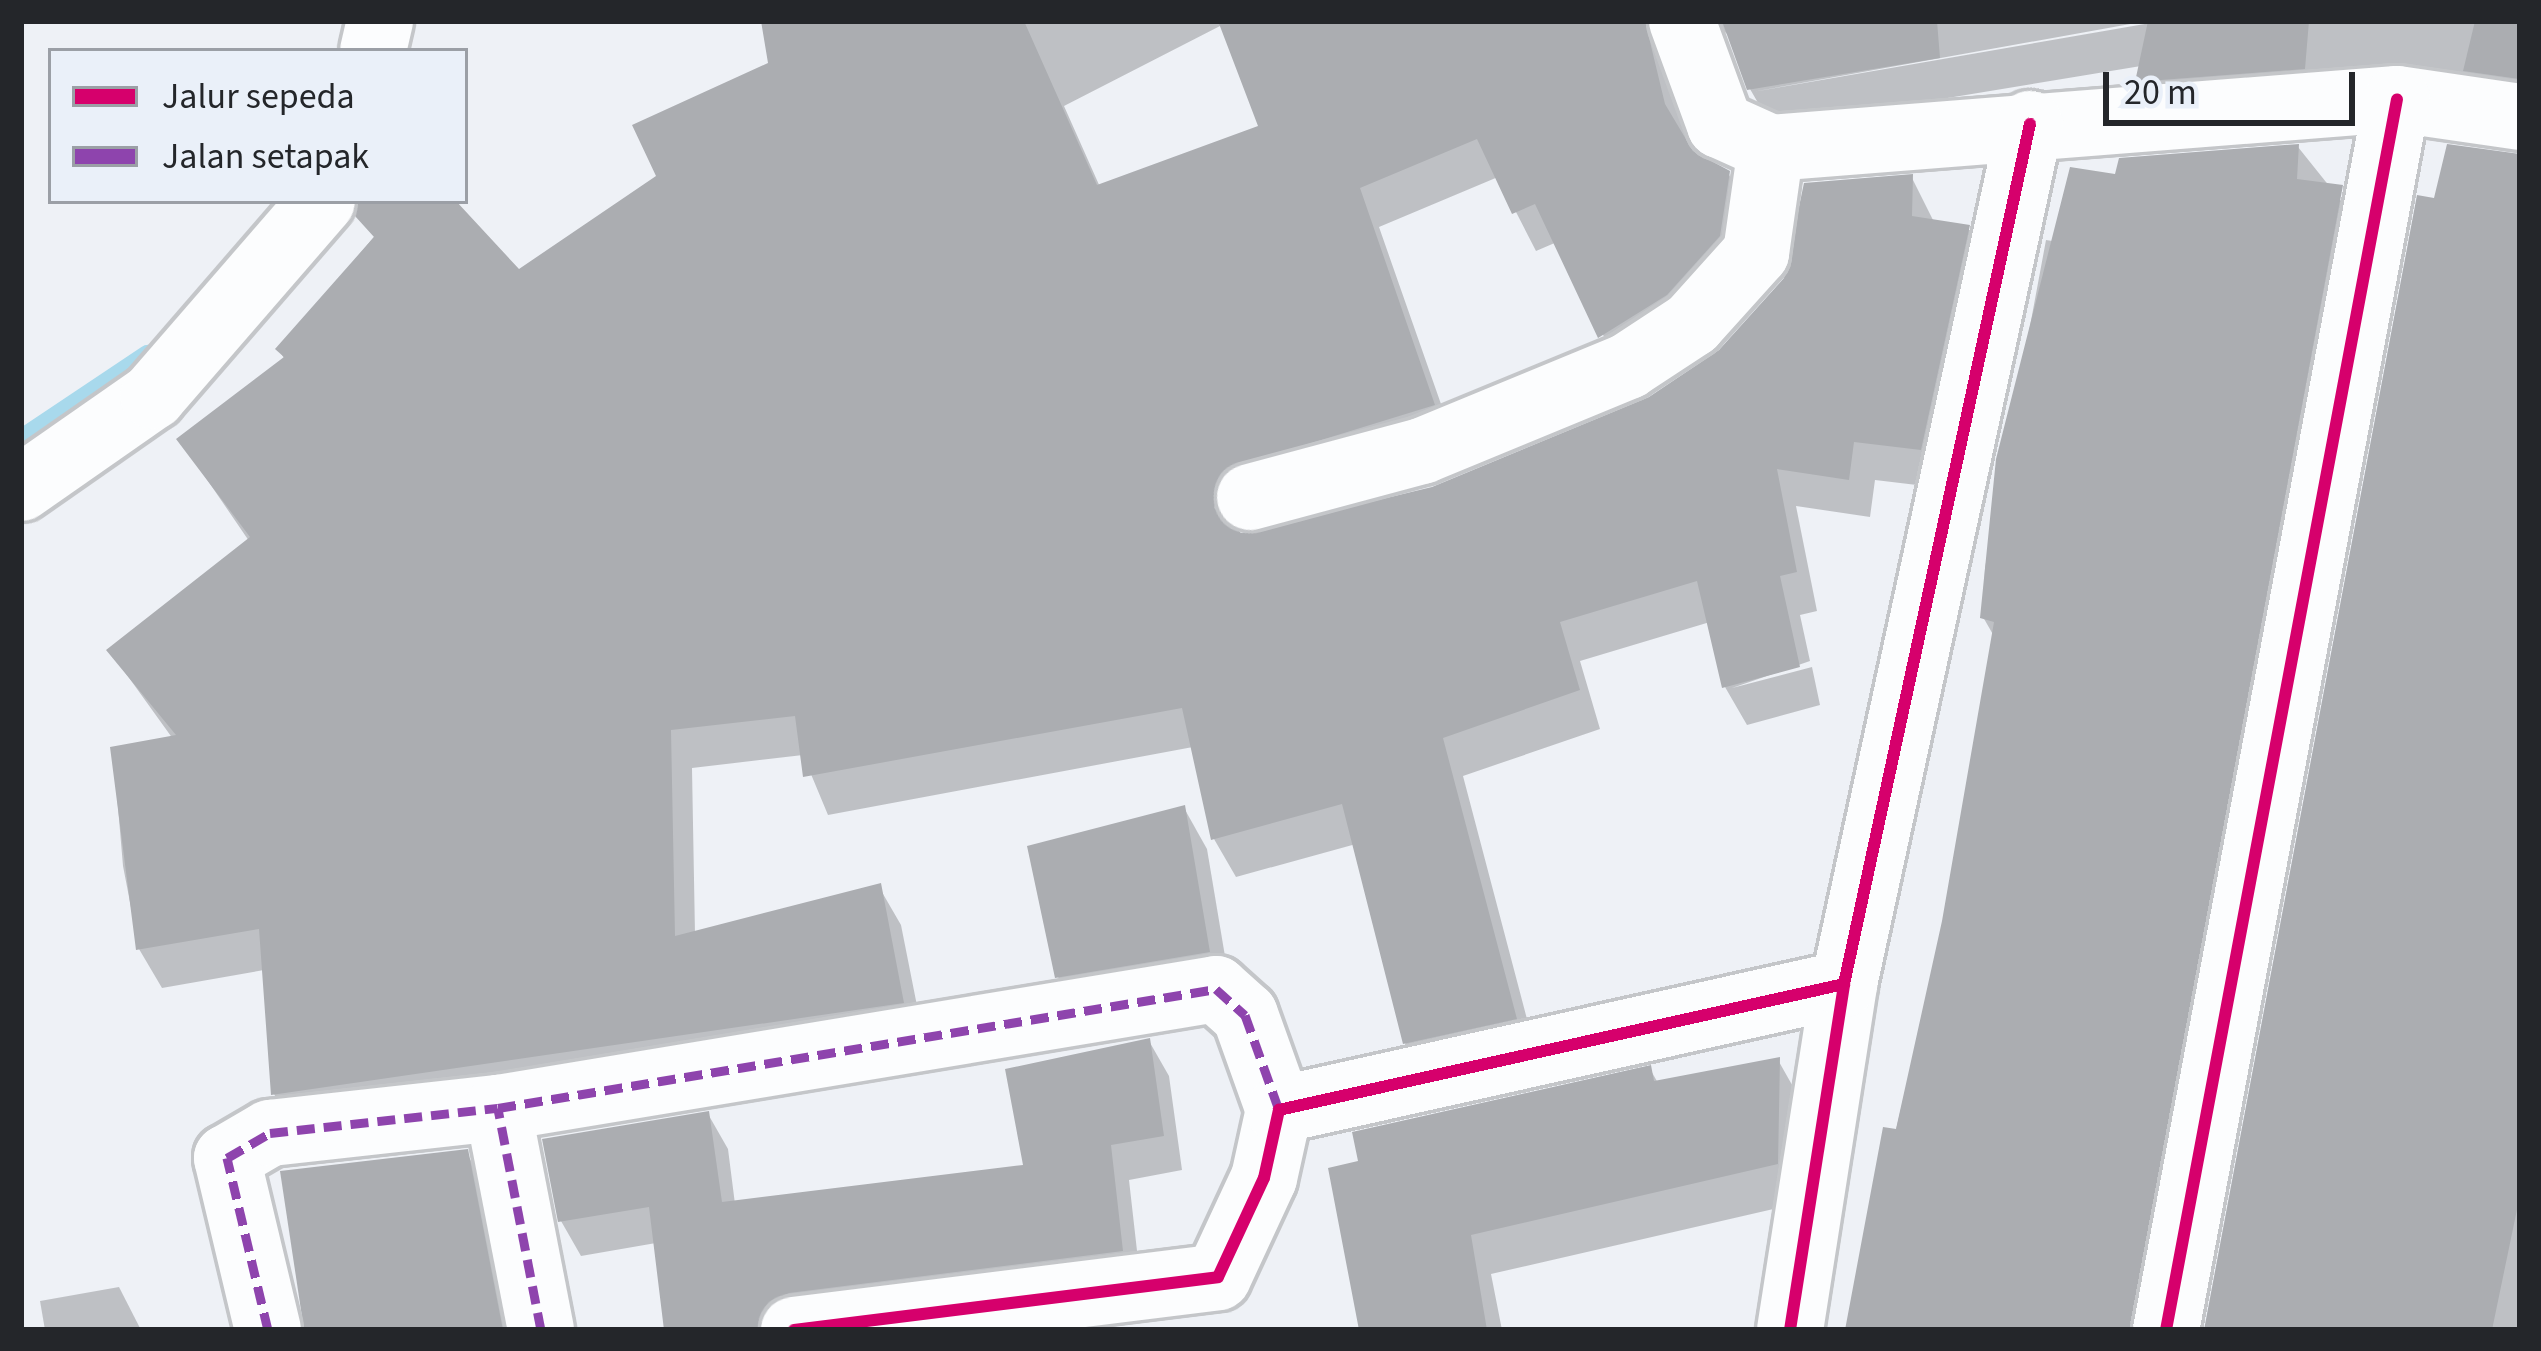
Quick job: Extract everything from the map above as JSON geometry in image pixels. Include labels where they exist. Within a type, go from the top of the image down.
[{"type":"street","points":[[1682,21],[1720,125],[1771,148],[2030,124],[2397,99],[2520,117]]},
{"type":"street","points":[[2166,1330],[2397,99]]},
{"type":"street","points":[[1790,1330],[1844,984],[2030,124]]},
{"type":"street","points":[[1250,497],[1422,451],[1628,366],[1692,324],[1756,253],[1771,148]]},
{"type":"street","points":[[21,488],[153,396],[319,204]]},
{"type":"street","points":[[1280,1110],[1844,984]]},
{"type":"street","points":[[268,1330],[227,1157],[270,1133],[498,1108],[1216,989],[1245,1015],[1280,1110],[1264,1178],[1218,1277],[794,1330]]},
{"type":"street","points":[[498,1108],[542,1330]]},
{"type":"building","points":[[761,21],[1024,21],[1097,185],[1258,126],[1218,21],[1645,21],[1665,104],[1693,151],[1730,171],[1720,236],[1667,295],[1598,338],[1535,204],[1512,214],[1477,139],[1360,188],[1435,405],[1224,470],[1214,508],[1241,533],[1432,487],[1649,397],[1719,350],[1784,278],[1804,183],[1913,174],[1912,216],[1970,225],[1921,450],[1854,442],[1849,480],[1777,469],[1797,572],[1780,576],[1800,667],[1722,688],[1697,581],[1560,622],[1580,690],[1443,738],[1517,1019],[1403,1044],[1342,804],[1211,840],[1182,708],[803,777],[795,716],[671,730],[675,936],[881,883],[904,1003],[271,1095],[259,929],[136,950],[110,747],[176,735],[106,650],[250,537],[176,439],[284,357],[275,349],[374,237],[355,216],[357,204],[459,204],[519,269],[656,176],[632,125],[768,63]]},
{"type":"building","points":[[1722,21],[1937,21],[1940,58],[1747,90]]},
{"type":"building","points":[[2148,21],[2309,21],[2305,69],[2135,82]]},
{"type":"building","points":[[2475,21],[2518,21],[2519,79],[2463,71]]},
{"type":"building","points":[[2299,144],[2297,179],[2343,185],[2130,1330],[1845,1330],[1883,1127],[1896,1129],[1942,921],[1994,622],[1980,618],[1996,459],[2070,167],[2115,174],[2119,158]]},
{"type":"building","points":[[2447,144],[2520,154],[2520,1195],[2492,1330],[2204,1330],[2417,195],[2434,198]]},
{"type":"building","points":[[1185,805],[1210,952],[1055,978],[1027,846]]},
{"type":"building","points":[[1150,1038],[1164,1136],[1111,1145],[1123,1251],[789,1293],[771,1301],[757,1330],[664,1330],[649,1207],[558,1222],[542,1139],[709,1111],[722,1202],[1023,1165],[1005,1069]]},
{"type":"building","points":[[1780,1057],[1778,1164],[1471,1235],[1487,1330],[1359,1330],[1328,1168],[1358,1161],[1352,1132],[1651,1065],[1654,1081]]},
{"type":"building","points":[[468,1149],[503,1330],[304,1330],[280,1171]]},
{"type":"waterway","points":[[21,442],[148,357]]},
{"type":"marked path","points":[[541,1330],[498,1108],[1216,989],[1245,1015],[1279,1110]]},
{"type":"marked path","points":[[268,1330],[227,1158],[270,1133],[498,1108]]},
{"type":"cycle path","points":[[2166,1330],[2397,99]]},
{"type":"cycle path","points":[[1790,1330],[1844,984],[2030,124]]},
{"type":"cycle path","points":[[794,1330],[1218,1277],[1264,1178],[1279,1110],[1844,984]]}]
